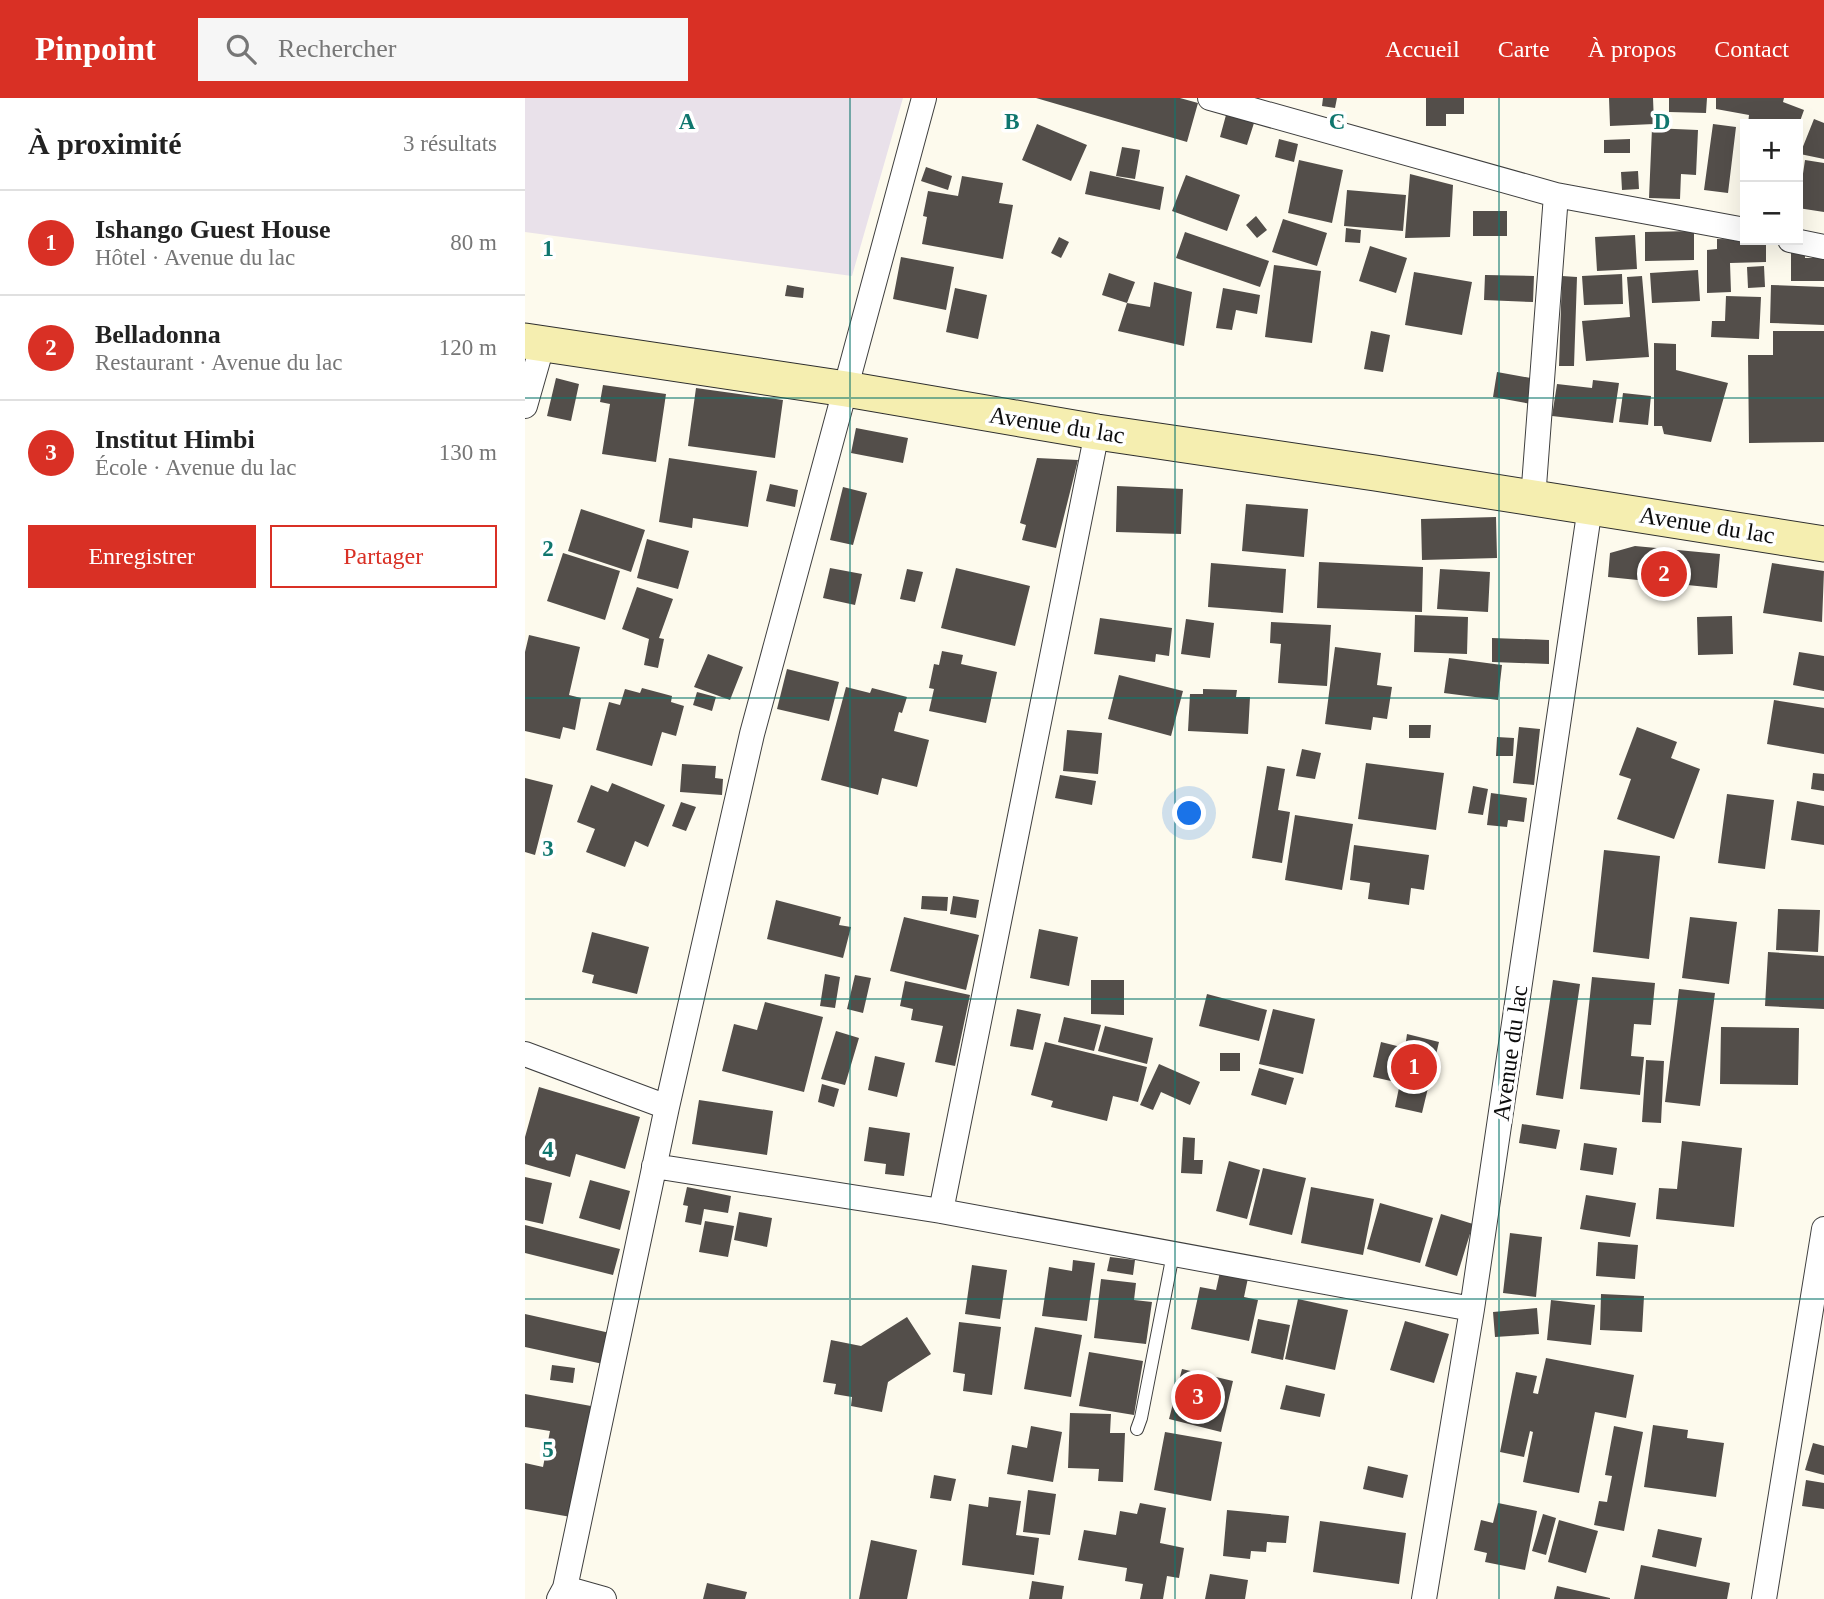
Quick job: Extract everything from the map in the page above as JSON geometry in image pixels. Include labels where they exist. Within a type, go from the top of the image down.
[{"type":"main road","name":"Avenue du lac","points":[[534,342],[1824,544]]},
{"type":"street","points":[[604,1599],[562,1594],[667,1107],[752,734],[924,98]]},
{"type":"street","points":[[1210,98],[1556,195],[1740,229]]},
{"type":"street","points":[[1533,499],[1556,195]]},
{"type":"street","points":[[1803,243],[1824,247]]},
{"type":"street","points":[[525,406],[534,342]]},
{"type":"street","points":[[941,1211],[1097,432]]},
{"type":"street","name":"Avenue du lac","points":[[1423,1599],[1472,1309],[1590,507]]},
{"type":"street","points":[[525,1054],[667,1107]]},
{"type":"street","points":[[654,1166],[941,1211],[1472,1309]]},
{"type":"street","points":[[1764,1599],[1824,1229]]},
{"type":"lane","points":[[1137,1429],[1173,1254]]},
{"type":"shaded area","points":[[525,98],[903,98],[852,276],[525,232]]},
{"type":"building","points":[[1036,98],[1180,98],[1198,103],[1187,142]]},
{"type":"building","points":[[1323,98],[1337,98],[1335,108],[1322,106]]},
{"type":"building","points":[[1426,98],[1464,98],[1464,114],[1446,114],[1446,126],[1426,126]]},
{"type":"building","points":[[1609,98],[1653,98],[1654,124],[1610,126]]},
{"type":"building","points":[[1669,98],[1707,98],[1706,113],[1669,112]]},
{"type":"building","points":[[1716,98],[1784,98],[1783,102],[1804,110],[1801,119],[1749,119],[1749,115],[1716,109]]},
{"type":"building","points":[[1226,115],[1254,123],[1247,145],[1220,137]]},
{"type":"building","points":[[1814,119],[1824,123],[1824,159],[1803,155],[1803,146]]},
{"type":"building","points":[[1037,124],[1087,145],[1071,181],[1022,160]]},
{"type":"building","points":[[1713,124],[1736,127],[1728,193],[1704,190]]},
{"type":"building","points":[[1652,128],[1698,130],[1696,175],[1681,174],[1680,199],[1649,198]]},
{"type":"building","points":[[1279,139],[1298,144],[1294,162],[1275,157]]},
{"type":"building","points":[[1630,139],[1630,153],[1604,153],[1604,140]]},
{"type":"building","points":[[1122,147],[1140,150],[1135,179],[1116,176]]},
{"type":"building","points":[[1299,160],[1343,170],[1332,223],[1288,213]]},
{"type":"building","points":[[1805,160],[1824,163],[1824,212],[1803,209]]},
{"type":"building","points":[[926,167],[952,176],[948,190],[921,181]]},
{"type":"building","points":[[1090,171],[1164,187],[1160,210],[1085,194]]},
{"type":"building","points":[[1638,171],[1639,189],[1622,190],[1621,172]]},
{"type":"building","points":[[1410,174],[1453,185],[1450,237],[1405,238]]},
{"type":"building","points":[[1186,175],[1240,195],[1227,231],[1172,211]]},
{"type":"building","points":[[962,176],[1003,183],[999,203],[1013,205],[1003,259],[922,244],[927,217],[923,216],[928,191],[958,196]]},
{"type":"building","points":[[1347,190],[1406,195],[1403,231],[1344,226]]},
{"type":"building","points":[[1473,211],[1507,211],[1507,236],[1473,236]]},
{"type":"building","points":[[1256,216],[1267,230],[1257,238],[1246,225]]},
{"type":"building","points":[[1283,219],[1327,233],[1317,266],[1272,252]]},
{"type":"building","points":[[1346,228],[1361,230],[1360,243],[1345,242]]},
{"type":"building","points":[[1694,231],[1694,260],[1645,261],[1645,232]]},
{"type":"building","points":[[1185,232],[1269,261],[1260,287],[1176,258]]},
{"type":"building","points":[[1635,235],[1637,269],[1597,271],[1595,237]]},
{"type":"building","points":[[1059,237],[1069,242],[1061,258],[1051,253]]},
{"type":"building","points":[[1717,239],[1740,239],[1740,245],[1766,245],[1766,262],[1730,263],[1731,292],[1707,293],[1707,250],[1717,249]]},
{"type":"building","points":[[1370,246],[1407,258],[1396,293],[1359,281]]},
{"type":"building","points":[[1791,252],[1805,252],[1805,258],[1824,258],[1824,281],[1791,281]]},
{"type":"building","points":[[901,257],[954,267],[946,310],[893,299]]},
{"type":"building","points":[[1274,265],[1321,271],[1312,343],[1265,337]]},
{"type":"building","points":[[1764,266],[1765,287],[1748,288],[1747,267]]},
{"type":"building","points":[[1698,270],[1700,301],[1652,303],[1650,273]]},
{"type":"building","points":[[1414,272],[1472,282],[1462,335],[1405,325]]},
{"type":"building","points":[[1109,273],[1135,282],[1127,303],[1102,295]]},
{"type":"building","points":[[1622,274],[1623,304],[1584,305],[1582,276]]},
{"type":"building","points":[[1485,275],[1534,276],[1533,302],[1484,300]]},
{"type":"building","points":[[1562,276],[1577,277],[1574,366],[1559,366]]},
{"type":"building","points":[[1642,276],[1649,357],[1586,361],[1582,321],[1630,317],[1627,277]]},
{"type":"building","points":[[1154,282],[1192,292],[1184,346],[1118,331],[1127,303],[1150,307]]},
{"type":"building","points":[[787,285],[804,288],[803,298],[785,296]]},
{"type":"building","points":[[1771,285],[1824,287],[1824,325],[1770,323]]},
{"type":"building","points":[[955,288],[987,295],[978,339],[946,332]]},
{"type":"building","points":[[1223,288],[1260,295],[1257,314],[1236,310],[1232,330],[1216,328]]},
{"type":"building","points":[[1726,296],[1761,297],[1759,339],[1711,337],[1712,321],[1725,321]]},
{"type":"building","points":[[1371,331],[1390,335],[1383,372],[1364,369]]},
{"type":"building","points":[[1773,331],[1824,331],[1824,442],[1749,443],[1748,355],[1773,355]]},
{"type":"building","points":[[1654,343],[1676,344],[1676,370],[1728,383],[1711,442],[1664,434],[1662,426],[1654,426]]},
{"type":"building","points":[[1497,372],[1536,379],[1531,404],[1493,397]]},
{"type":"building","points":[[556,378],[579,384],[571,421],[547,416]]},
{"type":"building","points":[[1593,380],[1619,383],[1613,423],[1552,416],[1557,384],[1592,388]]},
{"type":"building","points":[[603,385],[666,394],[656,462],[602,454],[610,404],[600,402]]},
{"type":"building","points":[[696,388],[783,400],[775,458],[688,446]]},
{"type":"building","points":[[1623,393],[1651,396],[1648,425],[1619,422]]},
{"type":"building","points":[[856,428],[908,438],[903,463],[851,453]]},
{"type":"building","points":[[669,458],[757,471],[748,527],[693,518],[692,528],[659,522]]},
{"type":"building","points":[[1037,458],[1078,460],[1056,548],[1022,540],[1026,525],[1020,523]]},
{"type":"building","points":[[770,484],[798,490],[795,507],[766,501]]},
{"type":"building","points":[[1117,486],[1183,489],[1181,534],[1116,532]]},
{"type":"building","points":[[843,487],[867,493],[853,545],[830,540]]},
{"type":"building","points":[[1246,504],[1308,509],[1304,557],[1242,551]]},
{"type":"building","points":[[581,509],[645,530],[631,572],[568,551]]},
{"type":"building","points":[[1496,517],[1497,558],[1422,560],[1421,519]]},
{"type":"building","points":[[647,539],[689,551],[678,589],[637,578]]},
{"type":"building","points":[[1635,546],[1720,554],[1717,588],[1608,577],[1610,553]]},
{"type":"building","points":[[563,553],[620,571],[605,620],[547,601]]},
{"type":"building","points":[[1319,562],[1423,567],[1422,612],[1317,608]]},
{"type":"building","points":[[1211,563],[1286,569],[1283,613],[1208,607]]},
{"type":"building","points":[[1772,563],[1824,571],[1822,622],[1763,613]]},
{"type":"building","points":[[830,568],[862,574],[855,605],[823,598]]},
{"type":"building","points":[[956,568],[1030,586],[1015,646],[941,628]]},
{"type":"building","points":[[907,569],[923,572],[915,602],[900,599]]},
{"type":"building","points":[[1440,569],[1490,572],[1488,612],[1437,609]]},
{"type":"building","points":[[637,587],[673,599],[659,638],[664,639],[658,668],[644,665],[649,639],[622,629]]},
{"type":"building","points":[[1415,615],[1468,617],[1467,654],[1414,652]]},
{"type":"building","points":[[1732,616],[1733,654],[1698,655],[1697,617]]},
{"type":"building","points":[[1100,618],[1172,628],[1169,656],[1156,654],[1155,662],[1094,654]]},
{"type":"building","points":[[1186,619],[1214,623],[1210,658],[1181,654]]},
{"type":"building","points":[[1271,622],[1331,625],[1327,686],[1278,683],[1281,644],[1270,643]]},
{"type":"building","points":[[529,635],[580,647],[569,695],[581,698],[575,730],[563,727],[560,739],[525,731],[525,652]]},
{"type":"building","points":[[1492,638],[1549,640],[1549,664],[1492,662]]},
{"type":"building","points":[[1335,647],[1381,653],[1377,685],[1392,687],[1387,719],[1373,717],[1371,730],[1325,724]]},
{"type":"building","points":[[942,651],[963,655],[961,664],[997,672],[986,723],[929,711],[934,689],[929,688],[934,664],[939,665]]},
{"type":"building","points":[[1799,652],[1824,656],[1824,691],[1793,685]]},
{"type":"building","points":[[708,654],[743,667],[730,700],[694,687]]},
{"type":"building","points":[[1449,658],[1502,665],[1498,700],[1444,693]]},
{"type":"building","points":[[787,669],[839,682],[829,721],[777,709]]},
{"type":"building","points":[[1119,675],[1183,691],[1171,736],[1108,719]]},
{"type":"building","points":[[846,687],[870,693],[872,688],[907,697],[902,713],[899,712],[894,731],[929,740],[917,787],[882,778],[878,795],[821,780]]},
{"type":"building","points":[[642,688],[672,696],[671,702],[684,706],[676,736],[662,732],[652,766],[596,750],[609,702],[620,705],[625,689],[640,693]]},
{"type":"building","points":[[1203,689],[1237,690],[1236,697],[1250,697],[1248,734],[1188,731],[1190,694],[1203,694]]},
{"type":"building","points":[[697,692],[716,697],[712,711],[693,705]]},
{"type":"building","points":[[1774,700],[1824,708],[1824,754],[1767,744]]},
{"type":"building","points":[[1409,725],[1431,725],[1430,738],[1409,738]]},
{"type":"building","points":[[1519,727],[1540,729],[1534,785],[1513,783]]},
{"type":"building","points":[[1637,727],[1677,742],[1671,758],[1700,769],[1674,839],[1617,819],[1631,779],[1619,775]]},
{"type":"building","points":[[1067,730],[1102,733],[1098,774],[1063,771]]},
{"type":"building","points":[[1497,737],[1514,738],[1513,756],[1496,756]]},
{"type":"building","points":[[1302,749],[1321,753],[1315,779],[1296,776]]},
{"type":"building","points":[[1366,763],[1444,773],[1436,830],[1358,819]]},
{"type":"building","points":[[682,764],[716,766],[715,778],[723,779],[722,795],[680,792]]},
{"type":"building","points":[[1267,766],[1285,769],[1278,810],[1290,812],[1282,863],[1252,858]]},
{"type":"building","points":[[1813,773],[1824,774],[1824,791],[1811,789]]},
{"type":"building","points":[[1060,775],[1096,781],[1092,805],[1055,798]]},
{"type":"building","points":[[525,778],[553,785],[535,855],[525,852]]},
{"type":"building","points":[[612,783],[665,805],[648,847],[635,841],[625,867],[586,852],[595,829],[577,822],[591,785],[608,792]]},
{"type":"building","points":[[1473,786],[1488,789],[1483,815],[1468,813]]},
{"type":"building","points":[[1491,793],[1527,798],[1524,822],[1508,820],[1507,827],[1487,825]]},
{"type":"building","points":[[1727,794],[1774,800],[1765,869],[1718,863]]},
{"type":"building","points":[[1797,801],[1824,806],[1824,845],[1791,840]]},
{"type":"building","points":[[681,802],[696,807],[686,831],[672,826]]},
{"type":"building","points":[[1295,815],[1353,824],[1342,890],[1285,880]]},
{"type":"building","points":[[1354,845],[1429,855],[1424,890],[1411,888],[1409,905],[1368,899],[1370,883],[1350,880]]},
{"type":"building","points":[[1604,850],[1660,856],[1649,959],[1593,952]]},
{"type":"building","points":[[922,896],[948,897],[947,911],[921,909]]},
{"type":"building","points":[[953,896],[979,900],[976,918],[950,914]]},
{"type":"building","points":[[776,900],[841,917],[839,925],[851,927],[843,958],[767,939]]},
{"type":"building","points":[[1778,909],[1820,910],[1818,952],[1776,950]]},
{"type":"building","points":[[904,917],[979,935],[966,990],[890,971]]},
{"type":"building","points":[[1690,917],[1737,922],[1729,984],[1682,978]]},
{"type":"building","points":[[1039,929],[1078,937],[1069,986],[1030,978]]},
{"type":"building","points":[[592,932],[649,947],[637,994],[592,983],[594,975],[582,972]]},
{"type":"building","points":[[1768,952],[1824,956],[1824,1009],[1765,1006]]},
{"type":"building","points":[[825,974],[840,977],[835,1008],[820,1006]]},
{"type":"building","points":[[855,975],[871,978],[863,1013],[847,1009]]},
{"type":"building","points":[[1592,977],[1655,983],[1651,1025],[1634,1024],[1631,1056],[1644,1057],[1640,1095],[1580,1089]]},
{"type":"building","points":[[1091,980],[1124,980],[1124,1015],[1091,1014]]},
{"type":"building","points":[[1553,980],[1580,984],[1563,1099],[1536,1095]]},
{"type":"building","points":[[905,981],[970,995],[955,1066],[935,1062],[943,1026],[911,1020],[913,1009],[900,1006]]},
{"type":"building","points":[[1679,989],[1715,993],[1700,1106],[1665,1102]]},
{"type":"building","points":[[1207,994],[1267,1010],[1259,1041],[1199,1026]]},
{"type":"building","points":[[765,1002],[823,1017],[804,1092],[722,1071],[734,1024],[757,1030]]},
{"type":"building","points":[[1017,1009],[1041,1014],[1033,1050],[1010,1046]]},
{"type":"building","points":[[1273,1009],[1315,1019],[1303,1074],[1259,1064]]},
{"type":"building","points":[[1064,1017],[1101,1025],[1094,1051],[1058,1042]]},
{"type":"building","points":[[1105,1026],[1153,1038],[1147,1064],[1098,1051]]},
{"type":"building","points":[[1721,1027],[1799,1028],[1798,1085],[1720,1084]]},
{"type":"building","points":[[836,1031],[859,1038],[845,1085],[821,1079]]},
{"type":"building","points":[[1407,1034],[1439,1042],[1422,1113],[1395,1107],[1400,1083],[1373,1077],[1381,1042],[1405,1048]]},
{"type":"building","points":[[1045,1042],[1147,1067],[1138,1102],[1113,1096],[1107,1121],[1051,1107],[1053,1101],[1031,1095]]},
{"type":"building","points":[[1220,1053],[1240,1053],[1240,1071],[1220,1071]]},
{"type":"building","points":[[875,1056],[905,1063],[897,1097],[868,1090]]},
{"type":"building","points":[[1646,1060],[1664,1061],[1661,1123],[1642,1122]]},
{"type":"building","points":[[1159,1064],[1200,1082],[1190,1105],[1161,1092],[1153,1110],[1140,1105]]},
{"type":"building","points":[[1259,1068],[1294,1078],[1286,1105],[1251,1095]]},
{"type":"building","points":[[822,1084],[839,1089],[834,1107],[818,1102]]},
{"type":"building","points":[[539,1087],[640,1117],[625,1169],[576,1154],[570,1177],[525,1164],[525,1137]]},
{"type":"building","points":[[699,1100],[773,1111],[767,1155],[692,1144]]},
{"type":"building","points":[[1522,1124],[1560,1130],[1556,1149],[1519,1143]]},
{"type":"building","points":[[869,1127],[910,1133],[904,1176],[885,1174],[886,1164],[864,1161]]},
{"type":"building","points":[[1183,1137],[1195,1138],[1194,1160],[1203,1160],[1202,1174],[1181,1173]]},
{"type":"building","points":[[1682,1141],[1742,1148],[1734,1227],[1656,1219],[1659,1188],[1677,1189]]},
{"type":"building","points":[[1584,1143],[1617,1148],[1613,1175],[1580,1170]]},
{"type":"building","points":[[1229,1161],[1260,1170],[1247,1219],[1216,1211]]},
{"type":"building","points":[[1263,1168],[1306,1178],[1292,1235],[1249,1225]]},
{"type":"building","points":[[525,1177],[552,1183],[543,1224],[525,1220]]},
{"type":"building","points":[[590,1180],[630,1191],[620,1230],[579,1218]]},
{"type":"building","points":[[687,1187],[731,1196],[728,1213],[704,1209],[701,1225],[685,1222],[688,1206],[683,1205]]},
{"type":"building","points":[[1311,1187],[1374,1199],[1363,1255],[1301,1243]]},
{"type":"building","points":[[1586,1195],[1636,1203],[1630,1237],[1580,1229]]},
{"type":"building","points":[[1380,1203],[1433,1218],[1420,1263],[1367,1249]]},
{"type":"building","points":[[739,1212],[772,1218],[767,1247],[734,1240]]},
{"type":"building","points":[[1441,1214],[1473,1224],[1457,1276],[1425,1266]]},
{"type":"building","points":[[705,1221],[734,1226],[728,1257],[699,1252]]},
{"type":"building","points":[[525,1225],[620,1249],[613,1275],[525,1253]]},
{"type":"building","points":[[1510,1233],[1542,1237],[1536,1297],[1503,1293]]},
{"type":"building","points":[[1598,1242],[1638,1245],[1635,1279],[1596,1276]]},
{"type":"building","points":[[1110,1257],[1135,1260],[1133,1275],[1107,1271]]},
{"type":"building","points":[[1073,1260],[1095,1263],[1087,1321],[1042,1316],[1049,1267],[1072,1271]]},
{"type":"building","points":[[972,1265],[1007,1270],[1000,1319],[965,1314]]},
{"type":"building","points":[[1220,1272],[1248,1278],[1244,1297],[1258,1300],[1249,1341],[1191,1329],[1200,1287],[1216,1290]]},
{"type":"building","points":[[1101,1279],[1136,1283],[1134,1300],[1152,1302],[1146,1344],[1094,1338]]},
{"type":"building","points":[[1601,1294],[1644,1296],[1642,1332],[1600,1330]]},
{"type":"building","points":[[1298,1299],[1348,1310],[1335,1370],[1285,1359]]},
{"type":"building","points":[[1551,1300],[1595,1305],[1591,1345],[1547,1340]]},
{"type":"building","points":[[1537,1308],[1539,1334],[1495,1337],[1493,1312]]},
{"type":"building","points":[[525,1314],[610,1333],[603,1364],[525,1347]]},
{"type":"building","points":[[907,1317],[931,1354],[888,1382],[882,1412],[851,1406],[852,1397],[834,1394],[836,1384],[823,1382],[831,1340],[861,1346]]},
{"type":"building","points":[[1258,1319],[1290,1325],[1283,1360],[1251,1353]]},
{"type":"building","points":[[1405,1321],[1449,1334],[1434,1383],[1390,1370]]},
{"type":"building","points":[[959,1322],[1001,1327],[992,1395],[963,1391],[965,1374],[953,1372]]},
{"type":"building","points":[[1035,1327],[1082,1335],[1071,1397],[1024,1389]]},
{"type":"building","points":[[1089,1352],[1143,1361],[1134,1415],[1079,1406]]},
{"type":"building","points":[[1546,1358],[1634,1375],[1626,1418],[1595,1412],[1579,1493],[1523,1482],[1533,1432],[1530,1431],[1524,1457],[1500,1452],[1516,1372],[1537,1376],[1533,1393],[1538,1394]]},
{"type":"building","points":[[552,1365],[575,1368],[573,1383],[550,1380]]},
{"type":"building","points":[[1182,1369],[1233,1381],[1221,1432],[1169,1419]]},
{"type":"building","points":[[1286,1385],[1325,1394],[1320,1417],[1280,1409]]},
{"type":"building","points":[[525,1394],[591,1406],[571,1517],[525,1509],[525,1463],[543,1467],[550,1431],[525,1427]]},
{"type":"building","points":[[1070,1413],[1111,1414],[1110,1433],[1125,1433],[1123,1482],[1098,1481],[1099,1469],[1068,1468]]},
{"type":"building","points":[[1653,1425],[1688,1430],[1687,1438],[1724,1443],[1716,1497],[1644,1487]]},
{"type":"building","points":[[1031,1426],[1062,1432],[1053,1482],[1007,1474],[1012,1445],[1027,1448]]},
{"type":"building","points":[[1614,1426],[1643,1432],[1624,1531],[1594,1525],[1599,1501],[1607,1502],[1612,1476],[1605,1475]]},
{"type":"building","points":[[1165,1432],[1222,1442],[1211,1501],[1154,1490]]},
{"type":"building","points":[[1813,1443],[1824,1446],[1824,1475],[1805,1470]]},
{"type":"building","points":[[1368,1466],[1408,1475],[1403,1498],[1363,1489]]},
{"type":"building","points":[[934,1475],[956,1479],[951,1501],[930,1498]]},
{"type":"building","points":[[1806,1480],[1824,1483],[1824,1509],[1802,1506]]},
{"type":"building","points":[[1028,1490],[1056,1494],[1050,1535],[1023,1532]]},
{"type":"building","points":[[989,1497],[1021,1501],[1016,1535],[1039,1538],[1034,1575],[962,1565],[969,1504],[988,1507]]},
{"type":"building","points":[[1140,1503],[1166,1508],[1160,1543],[1184,1548],[1179,1578],[1167,1576],[1163,1599],[1140,1599],[1143,1584],[1125,1581],[1127,1568],[1078,1560],[1084,1530],[1116,1535],[1120,1511],[1137,1514]]},
{"type":"building","points":[[1498,1503],[1537,1511],[1525,1570],[1485,1562],[1487,1553],[1474,1550],[1481,1520],[1493,1523]]},
{"type":"building","points":[[1227,1510],[1289,1516],[1286,1543],[1267,1542],[1266,1552],[1251,1551],[1250,1559],[1223,1556]]},
{"type":"building","points":[[1543,1514],[1556,1518],[1546,1555],[1532,1551]]},
{"type":"building","points":[[1559,1520],[1598,1531],[1586,1573],[1548,1562]]},
{"type":"building","points":[[1320,1521],[1406,1533],[1399,1584],[1313,1572]]},
{"type":"building","points":[[1658,1529],[1702,1538],[1696,1567],[1652,1557]]},
{"type":"building","points":[[871,1540],[917,1550],[907,1599],[859,1599]]},
{"type":"building","points":[[1641,1565],[1730,1583],[1727,1599],[1634,1599]]},
{"type":"building","points":[[1210,1574],[1248,1580],[1245,1599],[1205,1599]]},
{"type":"building","points":[[1032,1581],[1064,1586],[1062,1599],[1029,1599]]},
{"type":"building","points":[[707,1583],[747,1592],[745,1599],[703,1599]]},
{"type":"building","points":[[1557,1586],[1610,1598],[1610,1599],[1554,1599]]},
{"type":"place","name":"Belladonna","points":[[1664,574]]},
{"type":"place","name":"Ishango Guest House","points":[[1414,1067]]},
{"type":"place","name":"Institut Himbi","points":[[1198,1397]]}]
